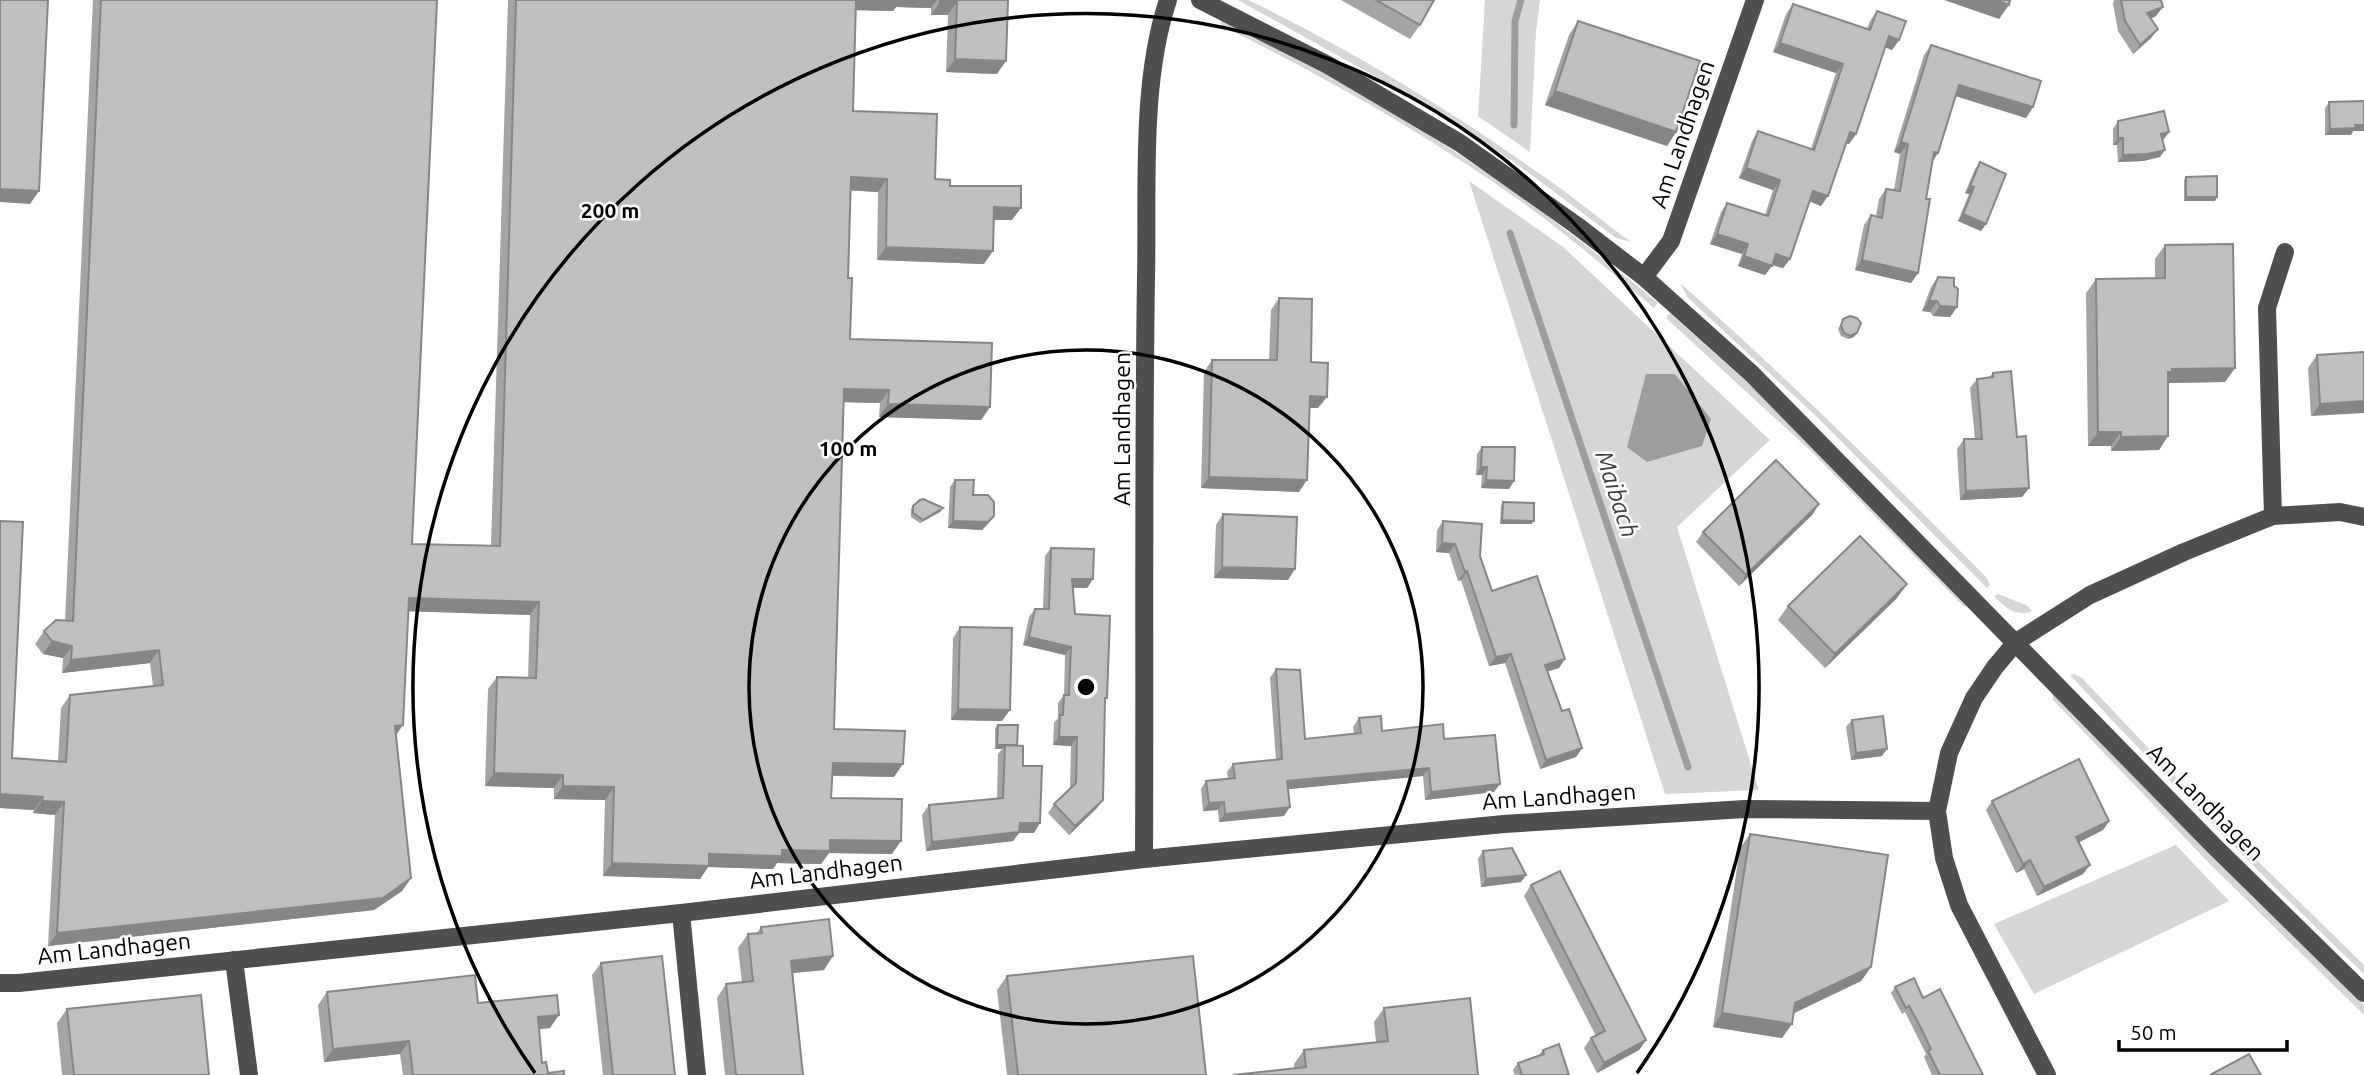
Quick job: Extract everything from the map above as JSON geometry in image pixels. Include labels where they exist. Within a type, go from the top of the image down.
[{"type":"street","name":"Am Landhagen","points":[[1144,859],[1145,343],[1149,142],[1152,75],[1168,0]]},
{"type":"street","name":"Am Landhagen","points":[[1200,0],[1328,65],[1460,144],[1576,225],[1644,277],[1752,374],[2215,847],[2364,993]]},
{"type":"street","name":"Am Landhagen","points":[[1644,277],[1671,241],[1755,0]]},
{"type":"street","points":[[2273,516],[2267,308],[2285,252]]},
{"type":"street","points":[[2047,1075],[1959,905],[1944,858],[1937,811],[1948,752],[1969,709],[1995,667],[2016,642],[2090,595],[2184,552],[2273,516],[2340,512],[2364,517]]},
{"type":"street","name":"Am Landhagen","points":[[0,983],[681,913],[1144,859],[1504,824],[1745,809],[1937,811]]},
{"type":"street","points":[[681,913],[698,1075]]},
{"type":"street","points":[[234,960],[249,1075]]},
{"type":"shaded area","points":[[1238,0],[1248,0],[1326,39],[1438,105],[1557,186],[1631,242],[1616,238],[1514,162],[1414,98]]},
{"type":"shaded area","points":[[1485,0],[1540,0],[1530,152],[1478,116]]},
{"type":"shaded area","points":[[1221,21],[1319,70],[1450,149],[1556,223],[1658,303],[1654,308],[1542,217],[1454,156],[1341,88],[1224,27]]},
{"type":"shaded area","points":[[1469,181],[1563,247],[1770,440],[1677,527],[1759,790],[1665,794]]},
{"type":"shaded area","points":[[1680,283],[1874,464],[1986,577],[1990,585],[1987,588],[1818,418],[1688,298]]},
{"type":"shaded area","points":[[1671,314],[1779,411],[1971,604],[1965,607],[1962,605],[1813,453],[1667,319],[1667,315]]},
{"type":"shaded area","points":[[1646,374],[1675,374],[1711,419],[1702,446],[1647,462],[1627,447]]},
{"type":"shaded area","points":[[1998,594],[2026,605],[2032,611],[2021,613],[2011,610],[1994,596]]},
{"type":"shaded area","points":[[2075,674],[2082,678],[2228,832],[2364,965],[2364,974],[2178,789],[2070,675]]},
{"type":"shaded area","points":[[2053,693],[2221,866],[2364,1005],[2364,1015],[2210,864],[2053,700]]},
{"type":"shaded area","points":[[2176,845],[2229,901],[2034,994],[1994,924]]},
{"type":"building","points":[[0,0],[48,0],[39,191],[0,189]]},
{"type":"building","points":[[101,0],[437,0],[412,544],[500,546],[516,0],[856,0],[853,111],[937,114],[935,179],[950,180],[950,186],[1021,186],[1021,208],[994,207],[993,251],[886,247],[887,179],[851,177],[848,278],[852,278],[850,339],[992,343],[990,407],[888,404],[889,390],[844,389],[834,729],[905,731],[903,764],[833,763],[831,798],[902,799],[901,841],[830,840],[830,851],[782,850],[782,856],[709,854],[709,866],[612,863],[614,787],[563,786],[563,775],[494,773],[497,677],[536,678],[539,602],[409,598],[403,725],[395,726],[411,878],[383,898],[57,933],[64,802],[42,801],[43,797],[0,794],[0,521],[23,522],[12,758],[66,762],[70,695],[163,685],[159,650],[71,660],[72,646],[52,641],[44,631],[56,620],[73,621]]},
{"type":"building","points":[[940,0],[1008,0],[1006,61],[955,59],[957,2]]},
{"type":"building","points":[[1376,0],[1434,0],[1420,25]]},
{"type":"building","points":[[1995,0],[2010,0],[2009,5]]},
{"type":"building","points":[[2121,0],[2161,0],[2163,7],[2147,13],[2158,29],[2140,45],[2125,21]]},
{"type":"building","points":[[1793,4],[1870,30],[1877,11],[1906,21],[1899,40],[1889,36],[1856,134],[1850,132],[1828,196],[1813,191],[1790,259],[1776,254],[1772,266],[1744,256],[1748,244],[1717,234],[1727,203],[1768,216],[1780,180],[1746,168],[1758,131],[1814,150],[1843,64],[1780,43]]},
{"type":"building","points":[[1578,21],[1700,61],[1676,132],[1555,91]]},
{"type":"building","points":[[1931,45],[2041,81],[2033,107],[1959,85],[1938,153],[1934,152],[1926,199],[1930,199],[1918,273],[1862,260],[1871,215],[1882,218],[1886,189],[1900,191],[1908,144],[1901,142]]},
{"type":"building","points":[[2364,101],[2364,125],[2330,129],[2329,102]]},
{"type":"building","points":[[2164,111],[2169,132],[2161,134],[2165,150],[2123,155],[2123,138],[2118,138],[2118,121]]},
{"type":"building","points":[[1980,162],[2006,174],[1986,224],[1963,214]]},
{"type":"building","points":[[2217,176],[2217,197],[2186,197],[2186,177]]},
{"type":"building","points":[[2233,244],[2235,368],[2172,369],[2172,372],[2168,372],[2168,436],[2121,437],[2121,432],[2098,432],[2096,279],[2165,278],[2165,245]]},
{"type":"building","points":[[1938,277],[1954,278],[1954,286],[1958,289],[1957,307],[1940,306],[1937,301],[1929,301]]},
{"type":"building","points":[[1279,298],[1312,299],[1311,362],[1328,363],[1327,397],[1310,396],[1307,480],[1209,477],[1212,360],[1277,360]]},
{"type":"building","points":[[1850,316],[1861,323],[1857,333],[1850,336],[1844,333],[1841,326],[1843,319]]},
{"type":"building","points":[[2364,352],[2364,401],[2320,404],[2317,355]]},
{"type":"building","points":[[2011,371],[2017,437],[2026,436],[2029,488],[1966,491],[1964,439],[1982,439],[1977,379],[1993,377],[1993,373]]},
{"type":"building","points":[[1482,447],[1515,447],[1514,481],[1486,480],[1487,467],[1481,467]]},
{"type":"building","points":[[1776,460],[1819,504],[1746,575],[1703,532]]},
{"type":"building","points":[[955,480],[974,480],[973,495],[988,495],[994,502],[994,516],[988,522],[953,521]]},
{"type":"building","points":[[923,499],[943,508],[923,520],[913,513],[913,506]]},
{"type":"building","points":[[1503,502],[1534,503],[1534,521],[1502,520]]},
{"type":"building","points":[[1223,514],[1297,517],[1295,569],[1222,567]]},
{"type":"building","points":[[1443,521],[1482,524],[1480,556],[1492,591],[1537,576],[1565,659],[1545,665],[1562,711],[1569,709],[1582,748],[1546,760],[1511,654],[1496,657],[1455,544],[1442,543]]},
{"type":"building","points":[[1860,536],[1907,584],[1835,654],[1788,606]]},
{"type":"building","points":[[1051,548],[1094,549],[1093,579],[1072,579],[1075,614],[1110,616],[1103,800],[1075,826],[1054,804],[1076,783],[1077,737],[1059,737],[1064,695],[1069,695],[1071,647],[1029,637],[1035,609],[1049,609]]},
{"type":"building","points":[[960,627],[1012,628],[1010,710],[958,709]]},
{"type":"building","points":[[1276,669],[1300,670],[1305,739],[1361,733],[1359,718],[1381,716],[1382,731],[1443,724],[1444,739],[1495,735],[1500,784],[1431,792],[1429,768],[1287,781],[1290,807],[1225,814],[1224,802],[1209,803],[1206,781],[1235,778],[1233,764],[1282,759]]},
{"type":"building","points":[[1883,716],[1887,749],[1856,753],[1852,720]]},
{"type":"building","points":[[998,725],[1018,725],[1017,745],[997,745]]},
{"type":"building","points":[[1005,745],[1023,746],[1023,766],[1042,766],[1040,823],[1020,823],[1019,832],[932,842],[929,805],[1003,798]]},
{"type":"building","points":[[2079,759],[2109,821],[2076,837],[2090,865],[2044,887],[2030,860],[2023,864],[1992,801]]},
{"type":"building","points":[[1750,834],[1888,855],[1871,967],[1795,1003],[1792,1024],[1722,1013]]},
{"type":"building","points":[[1512,848],[1526,875],[1486,879],[1483,851]]},
{"type":"building","points":[[1560,871],[1646,1040],[1604,1063],[1591,1038],[1605,1031],[1531,885]]},
{"type":"building","points":[[829,919],[833,956],[791,961],[803,1075],[736,1075],[726,984],[753,981],[748,934],[762,933],[761,927]]},
{"type":"building","points":[[662,956],[675,1075],[613,1075],[601,963]]},
{"type":"building","points":[[1193,956],[1206,1075],[1018,1075],[1007,976]]},
{"type":"building","points":[[475,975],[478,1003],[557,995],[559,1015],[538,1017],[542,1063],[546,1062],[548,1073],[564,1071],[564,1075],[413,1075],[409,1041],[333,1049],[327,992]]},
{"type":"building","points":[[1914,978],[1923,998],[1940,989],[1983,1075],[1940,1075],[1928,1051],[1931,1049],[1921,1028],[1895,987]]},
{"type":"building","points":[[201,995],[209,1075],[74,1075],[67,1009]]},
{"type":"building","points":[[1470,998],[1478,1075],[1233,1075],[1306,1067],[1304,1050],[1388,1041],[1384,1008]]},
{"type":"building","points":[[1559,1044],[1569,1075],[1522,1075],[1518,1063],[1544,1054],[1543,1050]]},
{"type":"building","points":[[2249,1054],[2261,1075],[2210,1075]]},
{"type":"waterway","name":"Maibach","points":[[1514,125],[1515,21],[1521,0]]},
{"type":"waterway","name":"Maibach","points":[[1510,233],[1688,767]]}]
